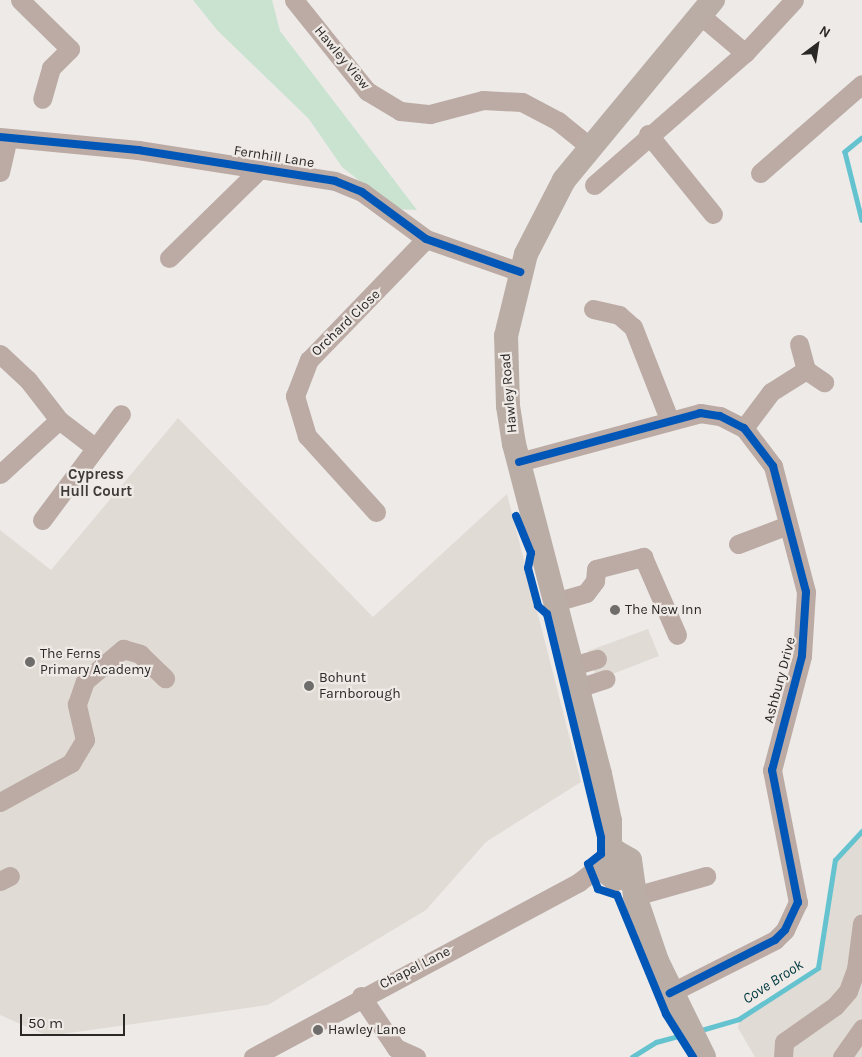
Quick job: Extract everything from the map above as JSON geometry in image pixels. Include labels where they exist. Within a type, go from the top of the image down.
[{"type":"main road","name":"Hawley Road","points":[[616,866],[610,821],[519,462],[505,364],[520,272],[552,201],[589,146],[707,7]]},
{"type":"main road","points":[[616,866],[635,896],[670,993],[703,1056]]},
{"type":"street","name":"Hawley View","points":[[294,0],[367,91],[382,102],[416,115],[448,112],[483,100],[522,102],[558,121],[589,146]]},
{"type":"street","points":[[594,185],[648,134],[744,53],[794,0]]},
{"type":"street","points":[[23,1],[70,49],[51,68],[42,99]]},
{"type":"street","name":"Hawley Road","points":[[707,7],[744,53]]},
{"type":"street","points":[[760,173],[862,84]]},
{"type":"street","points":[[648,134],[713,214]]},
{"type":"street","points":[[0,172],[4,137]]},
{"type":"street","name":"Fernhill Lane","points":[[4,137],[262,167],[352,186],[426,238],[520,272]]},
{"type":"street","points":[[169,258],[262,167]]},
{"type":"street","name":"Orchard Close","points":[[376,512],[307,436],[295,396],[309,360],[426,238]]},
{"type":"street","points":[[593,309],[619,315],[633,327],[669,419]]},
{"type":"street","points":[[799,344],[806,370],[824,382]]},
{"type":"street","points":[[0,354],[28,380],[59,420],[93,446]]},
{"type":"street","points":[[744,428],[771,392],[806,370]]},
{"type":"street","name":"Ashbury Drive","points":[[519,462],[669,419],[711,413],[744,428],[773,466],[806,592],[806,631],[772,770],[798,902],[785,930],[775,940],[670,993]]},
{"type":"street","points":[[42,520],[93,446],[121,414]]},
{"type":"street","points":[[0,474],[59,420]]},
{"type":"street","points":[[738,544],[788,525]]},
{"type":"street","points":[[555,602],[586,593],[595,581],[596,569],[643,557],[677,635]]},
{"type":"street","points":[[0,802],[72,763],[85,740],[77,704],[86,682],[123,649],[140,654],[165,678]]},
{"type":"street","points":[[575,677],[597,659]]},
{"type":"street","points":[[575,677],[606,679]]},
{"type":"street","name":"Chapel Lane","points":[[253,1057],[361,996],[579,882],[616,866]]},
{"type":"street","points":[[635,896],[706,876]]},
{"type":"street","points":[[783,1057],[784,1042],[835,1006],[848,991],[856,970],[862,923]]},
{"type":"street","points":[[361,996],[396,1048],[416,1057]]},
{"type":"street","points":[[842,1057],[862,1028]]},
{"type":"shaded area","name":"Bohunt Farnborough","points":[[178,418],[373,617],[507,494],[581,782],[486,842],[426,910],[268,1005],[48,1036],[0,1015],[0,530],[51,570]]},
{"type":"shaded area","points":[[648,629],[659,656],[597,680],[588,651]]},
{"type":"shaded area","points":[[862,831],[862,1057],[755,1057],[738,1028],[739,1019],[818,967],[835,860]]},
{"type":"green space","points":[[193,0],[272,0],[280,31],[417,210],[395,209],[342,167],[309,119],[217,30]]},
{"type":"waterway","name":"Cove Brook","points":[[862,138],[845,152],[862,220]]},
{"type":"waterway","name":"Cove Brook","points":[[698,1031],[739,1019],[818,968],[835,860],[862,831]]},
{"type":"waterway","name":"Cove Brook","points":[[632,1057],[656,1042],[685,1034]]},
{"type":"cycle path","points":[[0,137],[138,150],[335,181],[362,192],[426,239],[520,272]]},
{"type":"cycle path","points":[[519,462],[700,413],[720,416],[744,428],[773,466],[806,592],[802,656],[772,770],[798,902],[785,930],[775,940],[670,993]]},
{"type":"cycle path","points":[[516,516],[531,553],[528,568],[538,606],[547,614],[601,838],[601,854],[588,864],[598,889],[617,895],[666,1014],[693,1057]]},
{"type":"place","name":"The New Inn","points":[[615,610]]},
{"type":"place","name":"The Ferns Primary Academy","points":[[30,662]]},
{"type":"place","name":"Bohunt Farnborough","points":[[309,686]]},
{"type":"place","name":"Hawley Lane","points":[[318,1030]]},
{"type":"district","name":"Cypress Hull Court","points":[[96,482]]}]
